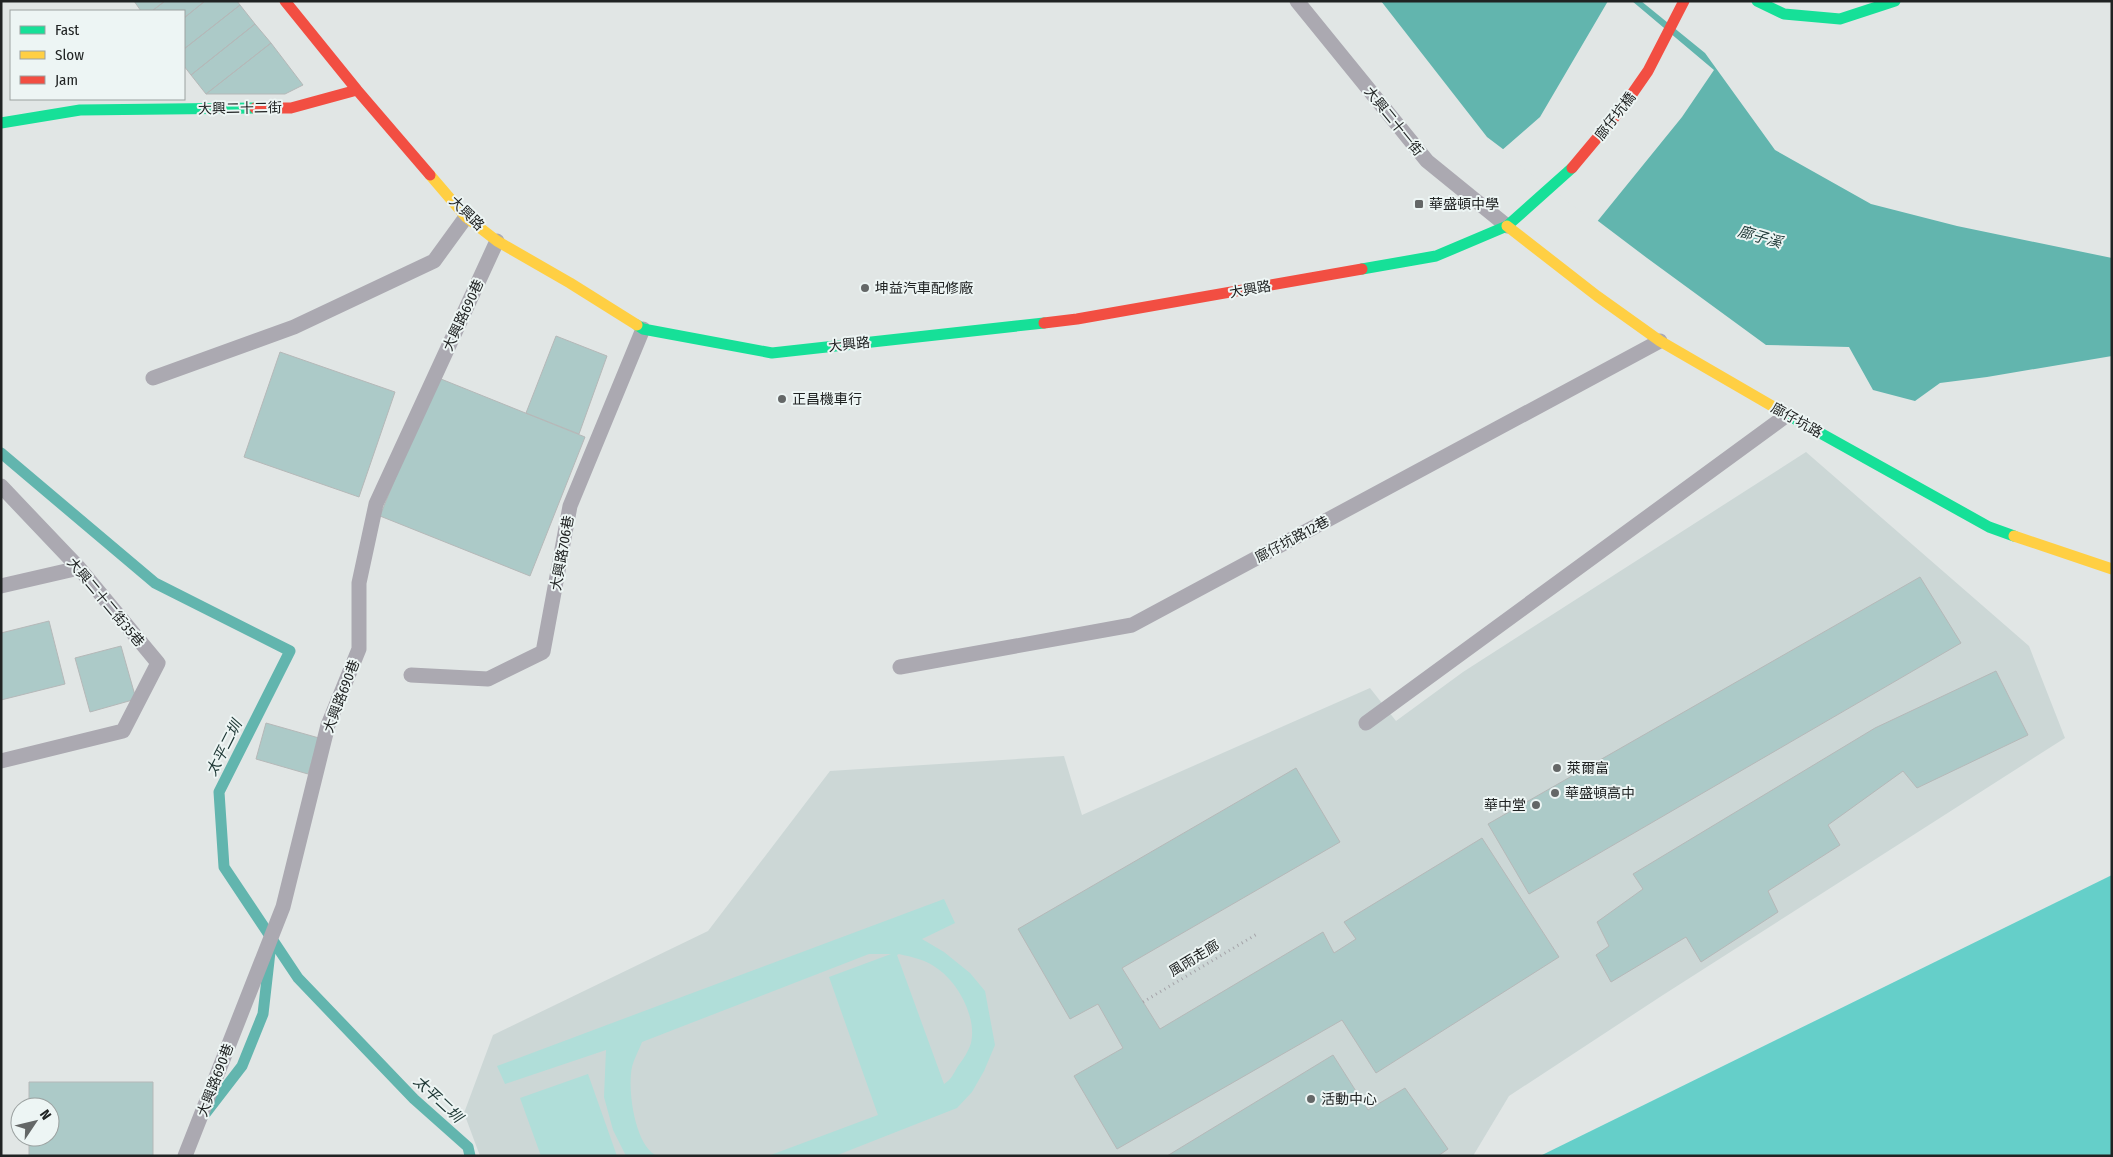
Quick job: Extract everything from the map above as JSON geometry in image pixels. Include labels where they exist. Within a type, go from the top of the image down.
[{"type":"main road","name":"大興路","points":[[285,1],[466,217],[497,241],[570,282],[643,329],[772,353],[1077,318],[1436,256],[1507,226],[1529,207]]},
{"type":"main road","points":[[1757,1],[1784,14],[1840,19],[1895,1]]},
{"type":"main road","name":"廍仔坑橋","points":[[1529,207],[1578,162],[1623,108],[1648,71],[1681,5]]},
{"type":"main road","name":"大興二十二街","points":[[1,123],[80,110],[291,108],[358,90]]},
{"type":"main road","name":"廍仔坑路","points":[[1507,226],[1597,296],[1660,341],[1787,415],[1989,527],[2112,569]]},
{"type":"lane","name":"大興二十一街","points":[[1297,1],[1427,161],[1507,226]]},
{"type":"lane","points":[[153,378],[294,327],[434,261],[466,217]]},
{"type":"lane","name":"大興路690巷","points":[[185,1156],[283,907],[328,725],[359,649],[360,583],[376,504],[497,241]]},
{"type":"lane","name":"大興路706巷","points":[[412,676],[488,679],[544,652],[570,506],[643,329]]},
{"type":"lane","name":"廍仔坑路12巷","points":[[900,667],[1132,625],[1660,341]]},
{"type":"lane","points":[[1366,723],[1787,415]]},
{"type":"lane","name":"大興二十二街35巷","points":[[1,486],[79,568],[158,663],[123,731],[1,760]]},
{"type":"lane","points":[[1,586],[79,568]]},
{"type":"path","name":"風雨走廊","points":[[1143,1002],[1257,934]]},
{"type":"shaded area","name":"華盛頓高中","points":[[1806,452],[2029,646],[2065,738],[1663,995],[1509,1096],[1473,1156],[480,1156],[464,1113],[493,1035],[708,931],[830,771],[1064,756],[1082,815],[1370,688],[1396,721],[1463,672]]},
{"type":"shaded area","points":[[2112,875],[2112,1156],[1540,1156]]},
{"type":"shaded area","points":[[944,899],[955,923],[922,939],[944,952],[970,973],[985,991],[995,1045],[984,1071],[972,1092],[957,1108],[835,1156],[768,1156],[878,1115],[829,977],[891,954],[869,954],[642,1042],[632,1067],[632,1103],[638,1130],[650,1151],[658,1156],[626,1156],[613,1130],[604,1097],[606,1050],[505,1084],[497,1066]],"holes":[[[897,955],[919,959],[938,969],[959,992],[968,1012],[971,1022],[971,1043],[966,1055],[949,1080],[944,1084]]]},
{"type":"shaded area","points":[[588,1074],[617,1156],[541,1156],[520,1098]]},
{"type":"water","name":"廍子溪","points":[[1381,1],[1641,1],[1705,53],[1775,150],[1871,204],[1957,226],[2112,258],[2112,356],[1940,383],[1915,401],[1873,390],[1849,347],[1766,345],[1487,137]]},
{"type":"pier","points":[[1608,1],[1632,1],[1714,70],[1682,117],[1596,223],[1501,151],[1540,117]]},
{"type":"building","points":[[134,1],[165,1],[153,10],[140,10]]},
{"type":"building","points":[[165,1],[205,1],[185,17],[185,10],[153,10]]},
{"type":"building","points":[[205,1],[237,1],[240,5],[185,48],[185,17]]},
{"type":"building","points":[[240,5],[255,24],[191,75],[185,67],[185,48]]},
{"type":"building","points":[[255,24],[271,43],[206,94],[191,75]]},
{"type":"building","points":[[271,43],[303,85],[285,94],[206,94]]},
{"type":"building","points":[[556,336],[607,356],[579,434],[526,413]]},
{"type":"building","points":[[280,352],[395,392],[359,497],[244,457]]},
{"type":"building","points":[[436,377],[585,437],[530,576],[380,516]]},
{"type":"building","points":[[1920,577],[1961,643],[1529,894],[1488,824]]},
{"type":"building","points":[[49,621],[65,684],[1,700],[1,633]]},
{"type":"building","points":[[121,646],[136,699],[90,712],[75,658]]},
{"type":"building","points":[[1996,671],[2028,735],[1917,788],[1903,771],[1828,825],[1840,845],[1768,891],[1778,912],[1701,962],[1686,937],[1611,982],[1596,955],[1609,946],[1597,922],[1643,889],[1633,874],[1875,728]]},
{"type":"building","points":[[266,723],[319,738],[308,774],[256,759]]},
{"type":"building","points":[[1296,768],[1340,842],[1122,968],[1160,1029],[1323,932],[1334,953],[1356,939],[1344,922],[1482,838],[1559,957],[1376,1073],[1342,1020],[1117,1149],[1074,1076],[1123,1048],[1098,1004],[1070,1019],[1018,929]]},
{"type":"building","name":"活動中心","points":[[1333,1055],[1368,1110],[1405,1088],[1448,1149],[1438,1156],[1167,1156]]},
{"type":"building","points":[[29,1082],[153,1082],[153,1156],[29,1156],[29,1147],[60,1147],[60,1097],[29,1097]]},
{"type":"waterway","name":"太平二圳","points":[[1,453],[155,583],[290,651],[219,792],[224,867],[298,978],[414,1099],[468,1147],[470,1156]]},
{"type":"waterway","points":[[205,1114],[242,1066],[263,1014],[270,952]]},
{"type":"traffic: fast","points":[[1757,1],[1784,14],[1840,19],[1895,1]]},
{"type":"traffic: fast","points":[[1,123],[80,110],[255,108]]},
{"type":"traffic: fast","points":[[1362,269],[1436,256],[1507,226],[1572,168]]},
{"type":"traffic: fast","points":[[637,325],[643,329],[772,353],[1044,323]]},
{"type":"traffic: fast","points":[[1779,410],[1989,527],[2014,536]]},
{"type":"traffic: slow","points":[[430,175],[466,217],[497,241],[570,283],[637,325]]},
{"type":"traffic: slow","points":[[1507,226],[1597,296],[1660,341],[1779,410]]},
{"type":"traffic: slow","points":[[2014,536],[2112,569]]},
{"type":"traffic: jam","points":[[285,1],[357,90],[430,175]]},
{"type":"traffic: jam","points":[[1572,168],[1623,107],[1648,71],[1684,1]]},
{"type":"traffic: jam","points":[[255,108],[291,108],[357,90]]},
{"type":"traffic: jam","points":[[1044,323],[1077,319],[1362,269]]},
{"type":"place","name":"華盛頓中學","points":[[1419,204]]},
{"type":"place","name":"坤益汽車配修廠","points":[[865,288]]},
{"type":"place","name":"正昌機車行","points":[[782,399]]},
{"type":"place","name":"萊爾富","points":[[1557,768]]},
{"type":"place","name":"華盛頓高中","points":[[1555,793]]},
{"type":"place","name":"華中堂","points":[[1536,805]]},
{"type":"place","name":"活動中心","points":[[1311,1099]]}]
